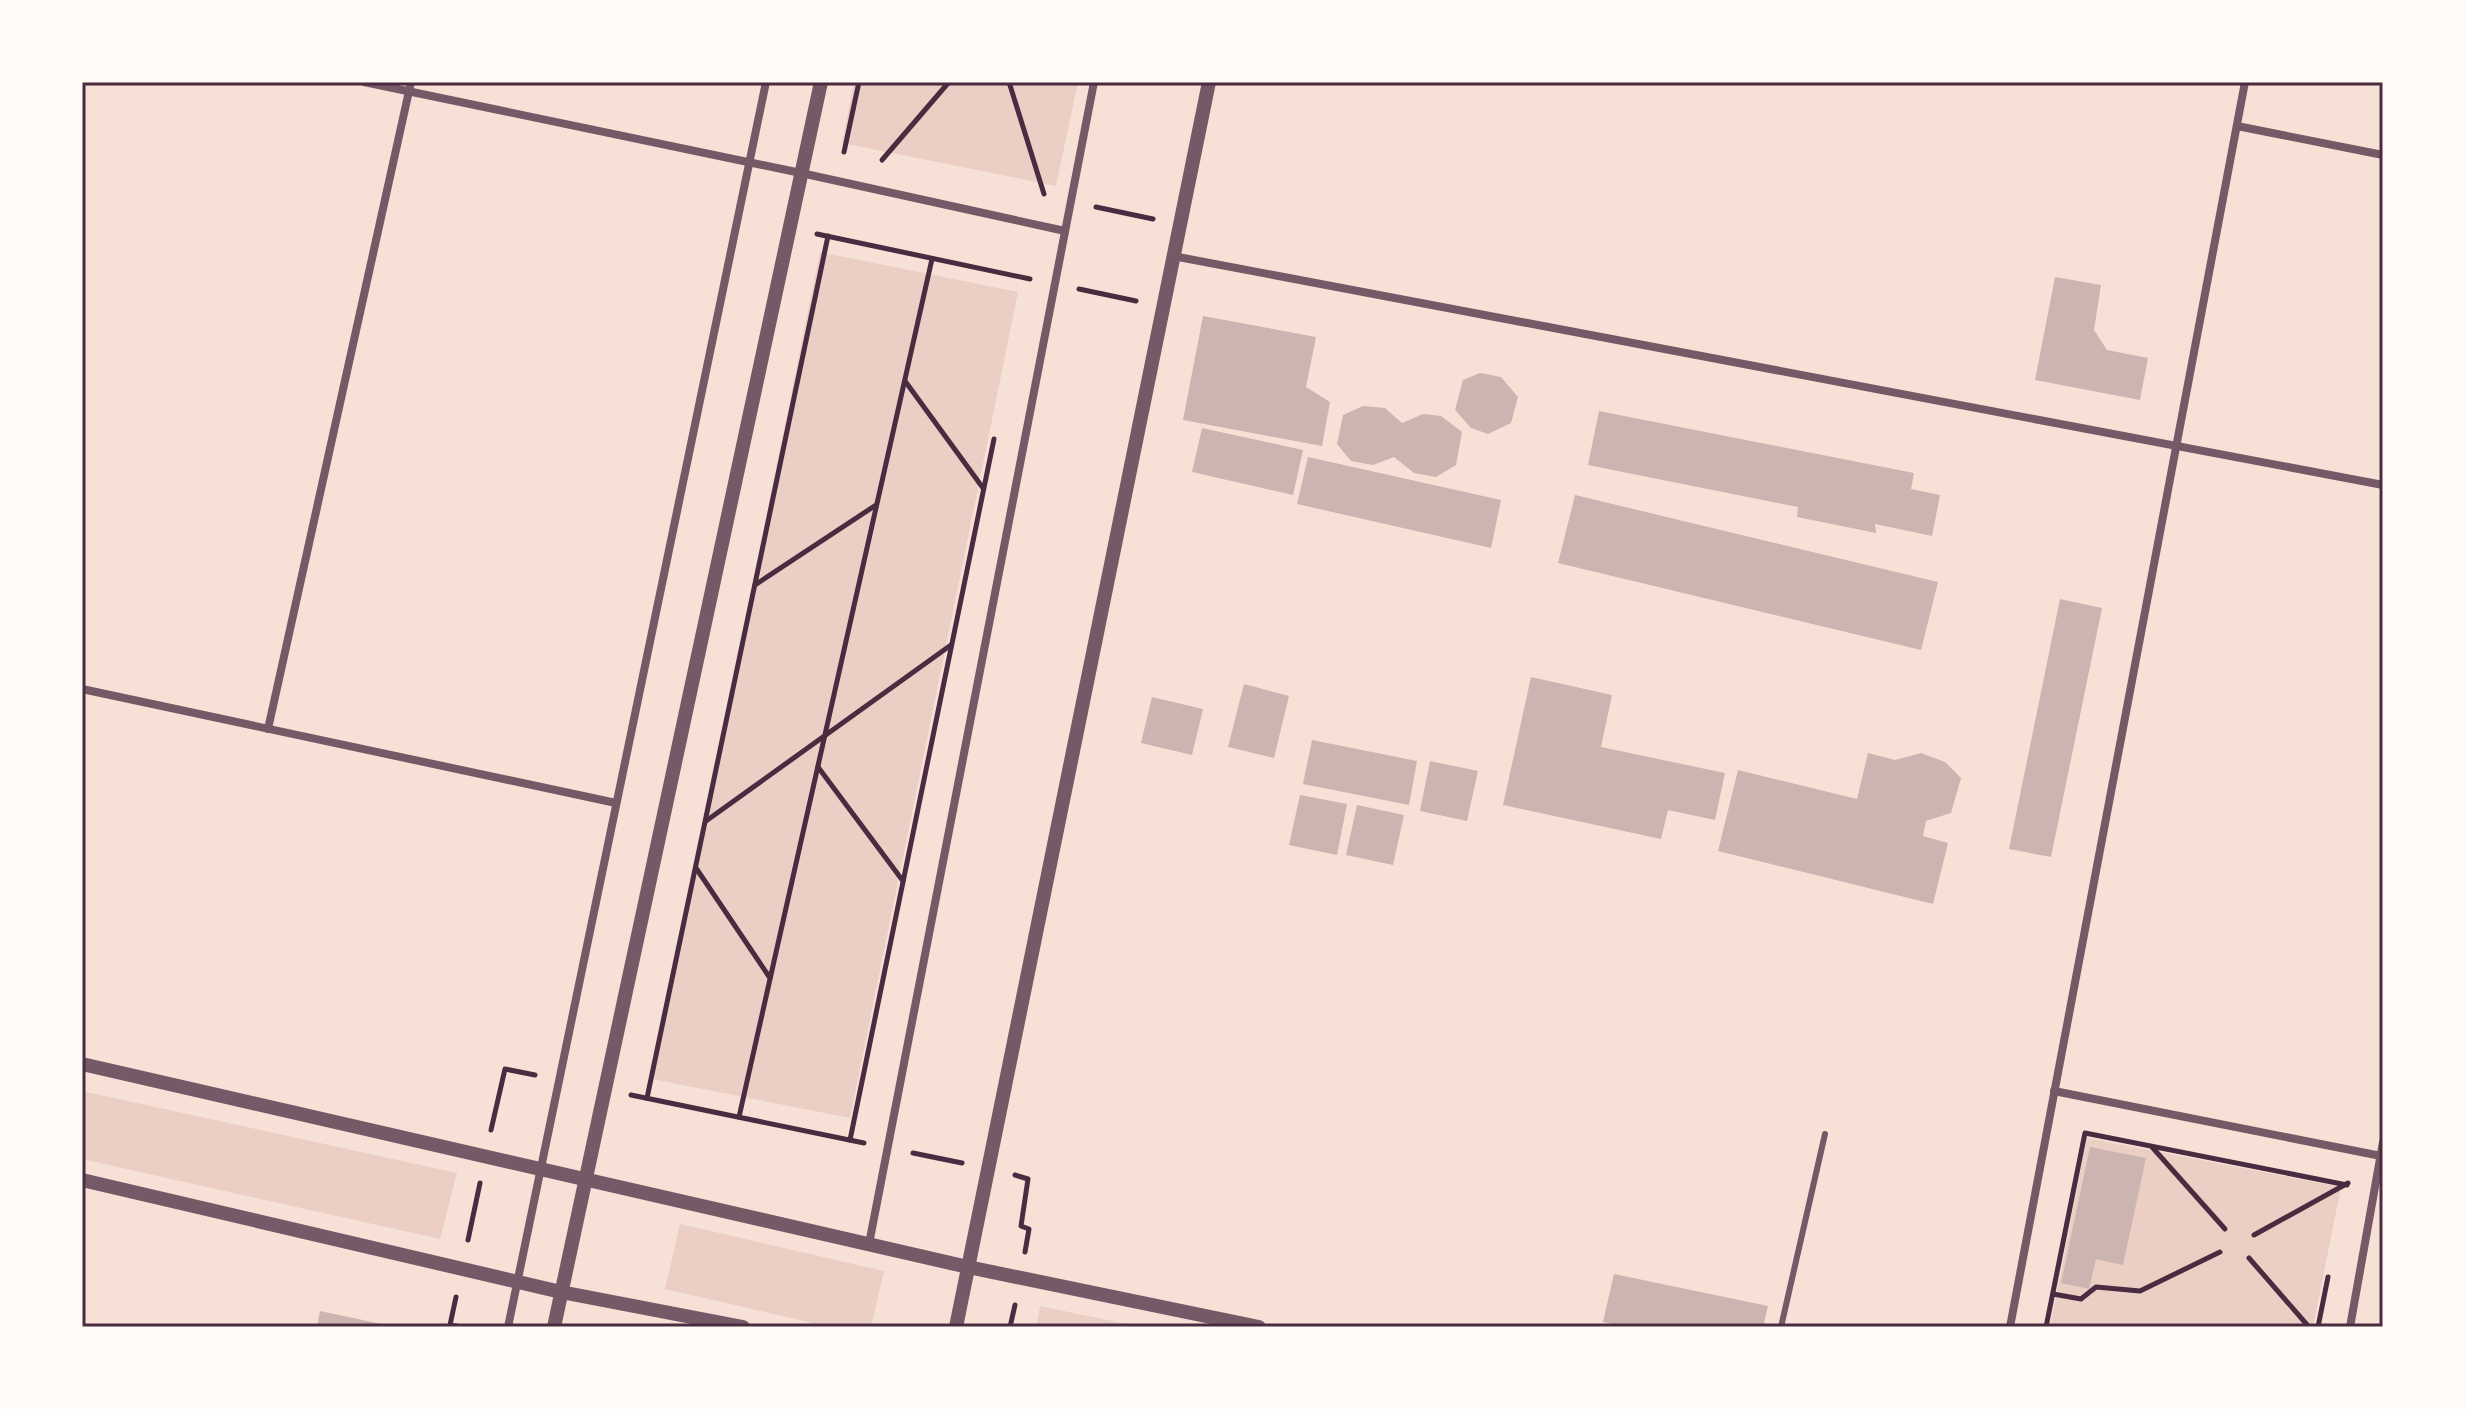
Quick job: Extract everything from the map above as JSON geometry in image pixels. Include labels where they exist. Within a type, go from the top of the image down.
[{"type":"street","points":[[364,82],[410,87],[1065,231]]},
{"type":"street","points":[[508,1327],[766,82]]},
{"type":"street","points":[[554,1327],[821,82]]},
{"type":"street","points":[[869,1244],[1094,82]]},
{"type":"street","points":[[956,1327],[1209,82]]},
{"type":"street","points":[[2010,1327],[2245,82]]},
{"type":"street","points":[[268,729],[410,87]]},
{"type":"street","points":[[2237,126],[2383,155]]},
{"type":"street","points":[[1173,256],[2383,485]]},
{"type":"street","points":[[82,689],[616,803]]},
{"type":"street","points":[[82,1064],[968,1267],[1259,1327]]},
{"type":"street","points":[[2054,1091],[2381,1156]]},
{"type":"street","points":[[2350,1327],[2383,1142]]},
{"type":"street","points":[[82,1180],[561,1292],[743,1327]]},
{"type":"lane","points":[[1781,1327],[1825,1134]]},
{"type":"path","points":[[844,152],[859,82]]},
{"type":"path","points":[[882,160],[949,82]]},
{"type":"path","points":[[1009,82],[1043,195],[1046,181]]},
{"type":"path","points":[[789,228],[1163,307]]},
{"type":"path","points":[[647,1098],[828,236]]},
{"type":"path","points":[[739,1117],[932,259]]},
{"type":"path","points":[[1024,293],[1027,278]]},
{"type":"path","points":[[905,381],[984,489]]},
{"type":"path","points":[[850,1140],[996,428]]},
{"type":"path","points":[[755,586],[876,505]]},
{"type":"path","points":[[705,822],[951,645]]},
{"type":"path","points":[[817,766],[903,881]]},
{"type":"path","points":[[695,867],[770,978]]},
{"type":"path","points":[[2046,1327],[2085,1133],[2347,1184]]},
{"type":"path","points":[[2151,1146],[2225,1229]]},
{"type":"path","points":[[2254,1235],[2347,1184],[2381,1156]]},
{"type":"path","points":[[2053,1294],[2081,1299],[2096,1287],[2140,1291],[2220,1252]]},
{"type":"path","points":[[2249,1258],[2309,1327]]},
{"type":"shaded area","points":[[854,82],[1078,82],[1056,186],[842,143]]},
{"type":"shaded area","points":[[820,252],[1018,292],[850,1118],[652,1079]]},
{"type":"shaded area","points":[[82,1091],[457,1173],[440,1239],[82,1159]]},
{"type":"shaded area","points":[[2087,1138],[2341,1187],[2313,1327],[2050,1327]]},
{"type":"shaded area","points":[[680,1224],[884,1271],[871,1327],[830,1327],[665,1289]]},
{"type":"shaded area","points":[[1040,1306],[1141,1327],[1036,1327]]},
{"type":"building","points":[[2055,277],[2101,285],[2094,330],[2107,350],[2148,358],[2140,400],[2035,380]]},
{"type":"building","points":[[1203,316],[1316,337],[1306,387],[1330,402],[1322,446],[1183,420]]},
{"type":"building","points":[[1480,373],[1501,377],[1518,397],[1511,423],[1488,434],[1471,428],[1455,410],[1463,380]]},
{"type":"building","points":[[1363,406],[1385,408],[1402,423],[1423,414],[1441,416],[1462,432],[1456,465],[1436,477],[1414,473],[1394,457],[1373,465],[1351,461],[1337,444],[1343,415]]},
{"type":"building","points":[[1599,411],[1914,473],[1911,489],[1940,495],[1932,536],[1875,524],[1876,533],[1797,517],[1798,507],[1588,465]]},
{"type":"building","points":[[1202,428],[1303,450],[1293,495],[1192,472]]},
{"type":"building","points":[[1308,457],[1501,500],[1491,548],[1297,504]]},
{"type":"building","points":[[1575,495],[1938,582],[1921,650],[1558,563]]},
{"type":"building","points":[[2060,599],[2102,608],[2051,857],[2009,849]]},
{"type":"building","points":[[1531,677],[1612,695],[1601,747],[1725,773],[1715,820],[1668,810],[1661,839],[1503,805]]},
{"type":"building","points":[[1244,684],[1289,696],[1274,758],[1228,747]]},
{"type":"building","points":[[1152,697],[1203,709],[1192,755],[1141,743]]},
{"type":"building","points":[[1312,740],[1417,761],[1409,805],[1303,784]]},
{"type":"building","points":[[1868,753],[1895,760],[1921,753],[1945,762],[1961,778],[1951,813],[1926,821],[1923,836],[1948,843],[1933,904],[1718,851],[1738,770],[1857,799]]},
{"type":"building","points":[[1430,761],[1478,771],[1467,821],[1420,811]]},
{"type":"building","points":[[1300,795],[1347,804],[1337,855],[1289,845]]},
{"type":"building","points":[[1357,805],[1404,815],[1393,865],[1346,855]]},
{"type":"building","points":[[2090,1147],[2146,1158],[2123,1265],[2096,1259],[2089,1289],[2061,1283]]},
{"type":"building","points":[[1614,1274],[1768,1306],[1763,1327],[1627,1327],[1603,1322]]},
{"type":"building","points":[[320,1311],[391,1326],[317,1327]]}]
